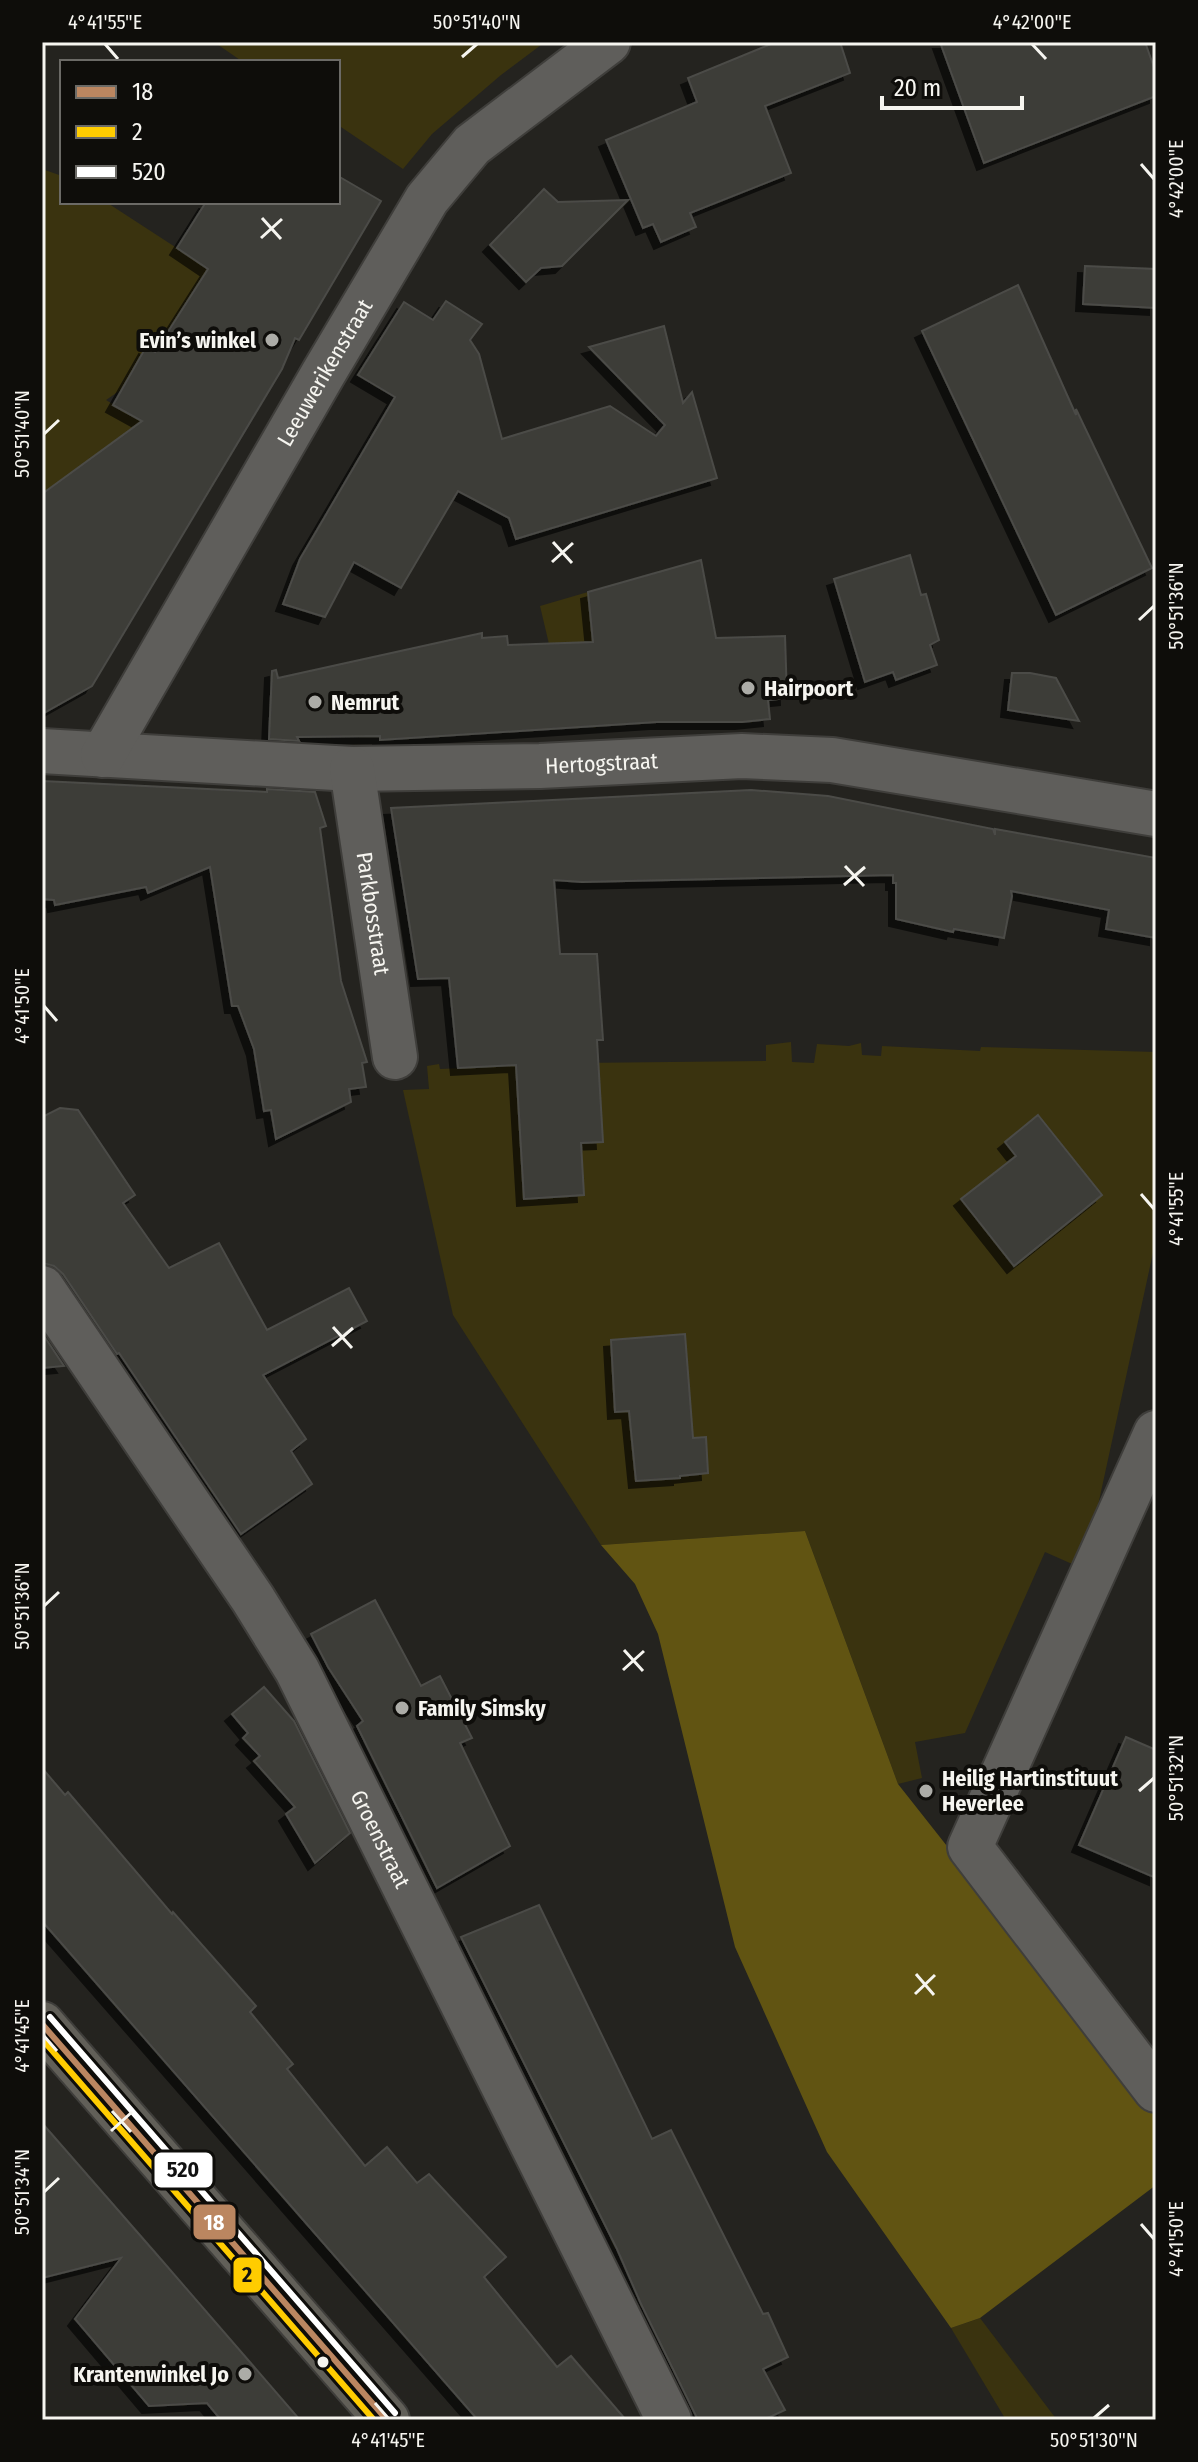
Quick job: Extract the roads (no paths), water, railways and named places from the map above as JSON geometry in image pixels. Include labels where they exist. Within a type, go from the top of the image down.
[{"type":"main road","points":[[42,2024],[387,2420]]},
{"type":"street","name":"Leeuwerikenstraat","points":[[103,755],[427,199],[472,145],[608,42]]},
{"type":"street","name":"Hertogstraat","points":[[42,751],[352,769],[540,766],[742,756],[832,760],[1156,814]]},
{"type":"street","name":"Parkbosstraat","points":[[352,769],[395,1057]]},
{"type":"street","name":"Groenstraat","points":[[42,1288],[253,1599],[297,1670],[669,2420]]},
{"type":"street","points":[[1156,1433],[970,1847],[1156,2090]]},
{"type":"place","name":"Evin’s winkel","points":[[272,340]]},
{"type":"place","name":"Hairpoort","points":[[748,688]]},
{"type":"place","name":"Nemrut","points":[[315,702]]},
{"type":"place","name":"Family Simsky","points":[[402,1708]]},
{"type":"place","name":"Heilig Hartinstituut Heverlee","points":[[926,1791]]},
{"type":"place","name":"Krantenwinkel Jo","points":[[245,2374]]}]
